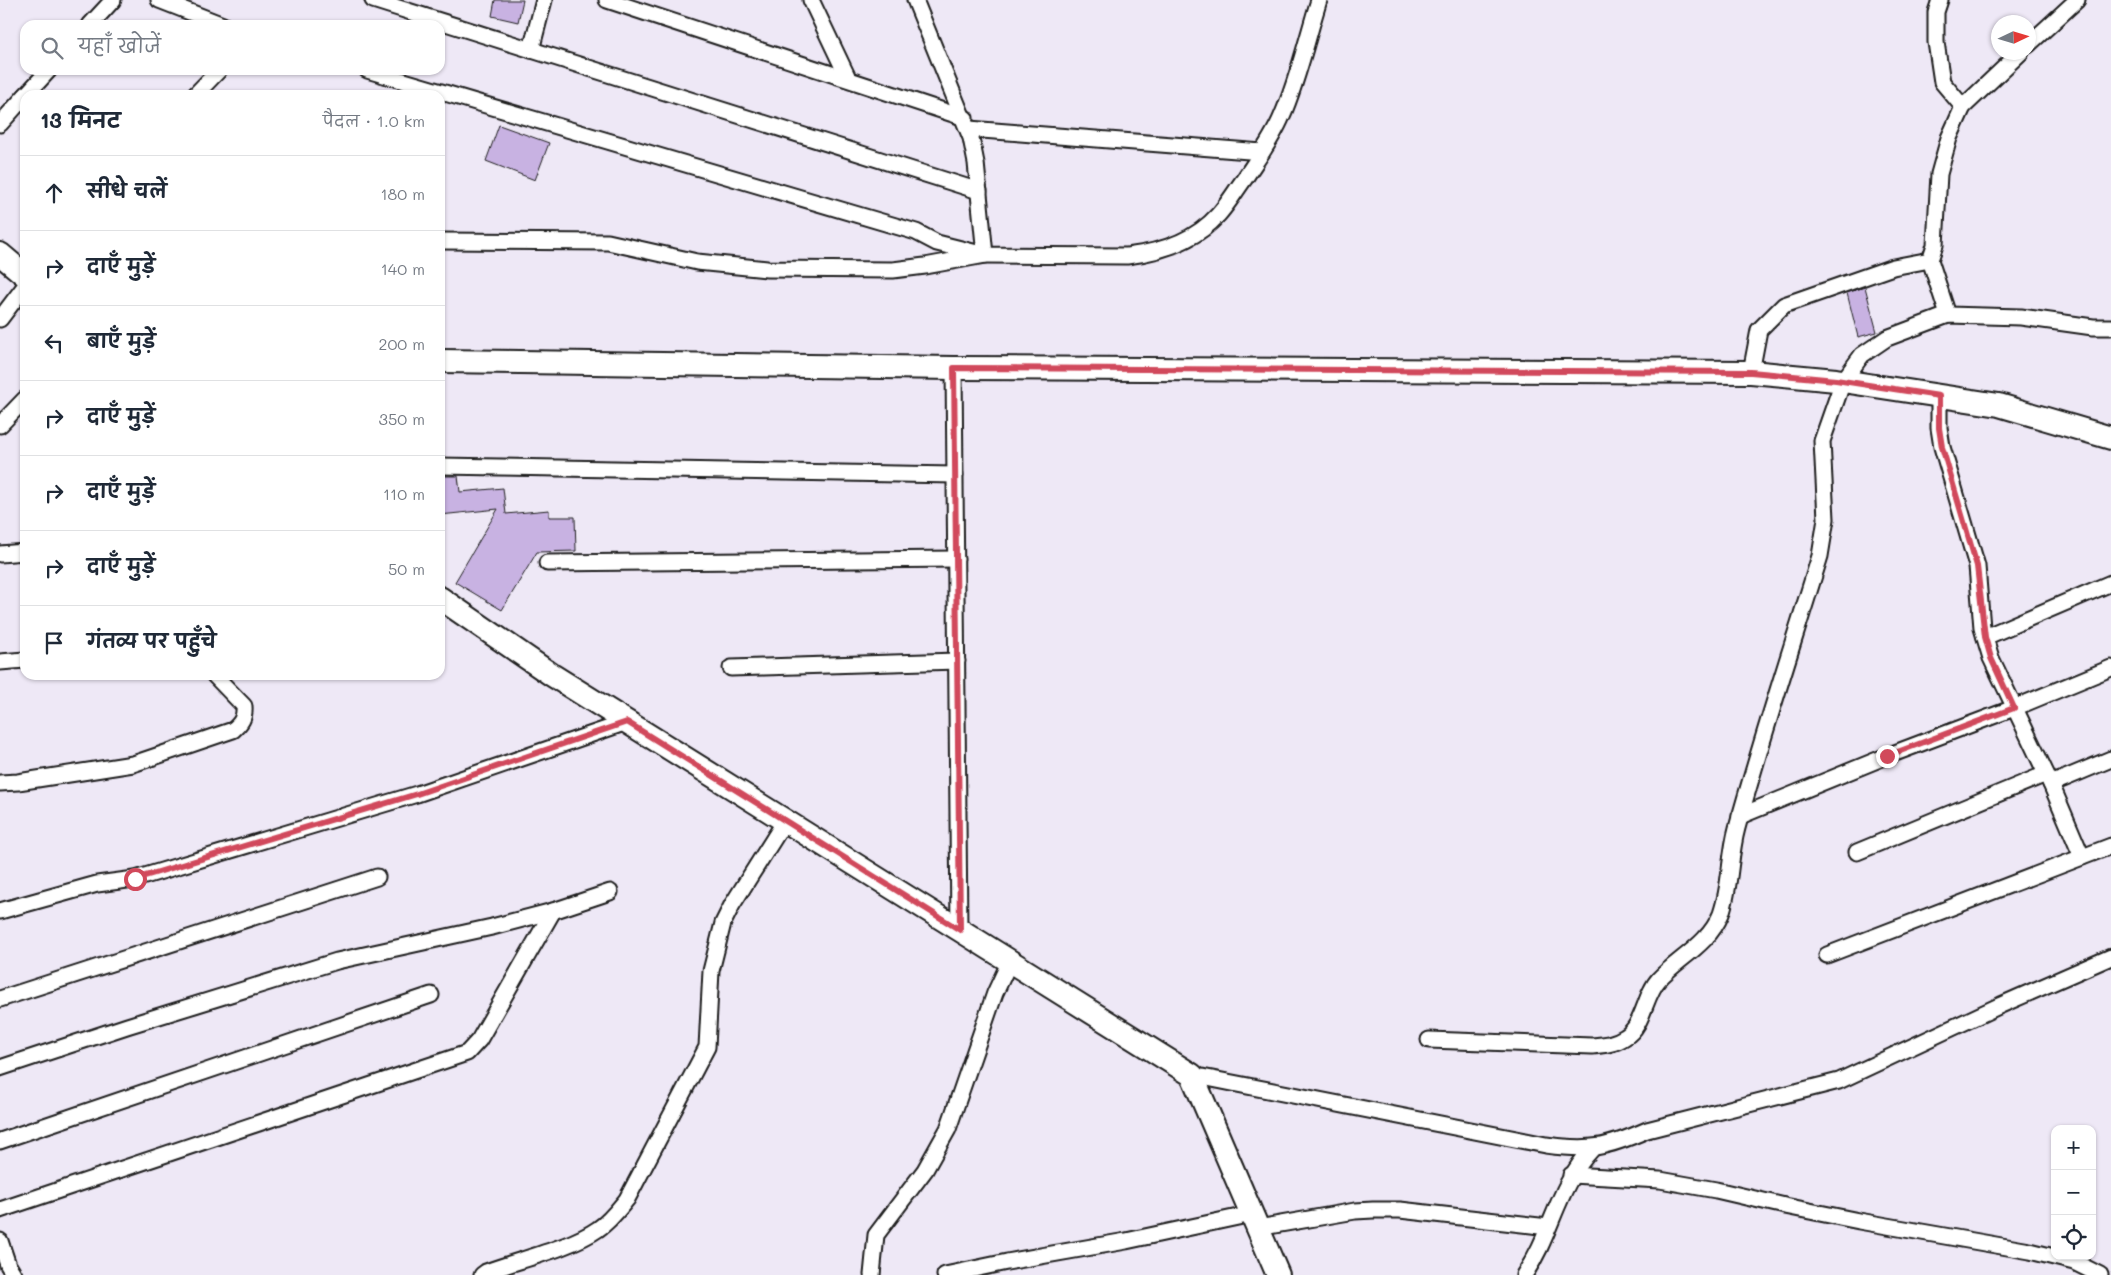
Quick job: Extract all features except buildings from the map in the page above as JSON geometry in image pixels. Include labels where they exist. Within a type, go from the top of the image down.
[{"type":"street","points":[[95,20],[113,0]]},
{"type":"street","points":[[158,0],[210,20]]},
{"type":"street","points":[[373,0],[436,20]]},
{"type":"street","points":[[531,50],[544,0]]},
{"type":"street","points":[[607,0],[848,78],[967,123],[1262,152]]},
{"type":"street","points":[[811,0],[848,78]]},
{"type":"street","points":[[915,0],[967,123],[976,163],[985,255]]},
{"type":"street","points":[[445,242],[608,242],[696,262],[768,269],[893,270],[985,255],[1127,256],[1150,254],[1173,246],[1193,235],[1217,217],[1230,201],[1283,116],[1318,0]]},
{"type":"street","points":[[1940,0],[1936,12],[1936,42],[1942,82],[1963,107]]},
{"type":"street","points":[[2036,38],[2077,0]]},
{"type":"street","points":[[445,23],[978,191]]},
{"type":"street","points":[[1948,315],[1930,260],[1935,245],[1939,174],[1949,138],[1963,107],[2013,60]]},
{"type":"street","points":[[31,90],[45,75]]},
{"type":"street","points":[[200,90],[214,75]]},
{"type":"street","points":[[384,75],[435,90]]},
{"type":"street","points":[[445,93],[916,232],[937,243],[985,255]]},
{"type":"street","points":[[0,124],[20,102]]},
{"type":"street","points":[[0,254],[20,272]]},
{"type":"street","points":[[1751,372],[1758,330],[1784,305],[1893,267],[1930,260]]},
{"type":"street","points":[[0,319],[20,285]]},
{"type":"street","points":[[1429,1040],[1605,1045],[1626,1037],[1637,1022],[1649,993],[1659,979],[1706,939],[1720,915],[1726,896],[1731,857],[1740,816],[1820,556],[1826,519],[1822,441],[1843,381],[1862,355],[1887,338],[1948,315],[2021,317],[2093,327],[2111,327]]},
{"type":"street","points":[[445,361],[954,368],[1751,372],[1843,381],[1999,406],[2111,438]]},
{"type":"street","points":[[954,368],[960,930]]},
{"type":"street","points":[[1939,396],[1939,428],[1942,447],[1977,566],[1985,637],[1991,658],[2048,779],[2082,857]]},
{"type":"street","points":[[0,425],[20,404]]},
{"type":"street","points":[[445,466],[955,475]]},
{"type":"street","points":[[0,554],[20,552]]},
{"type":"street","points":[[547,563],[956,559]]},
{"type":"street","points":[[1985,637],[2111,583]]},
{"type":"street","points":[[445,601],[552,676],[1192,1075],[1546,1145],[1575,1149],[1593,1148],[1616,1144],[1646,1130],[1839,1081],[2001,1005],[2111,957]]},
{"type":"street","points":[[0,662],[20,660]]},
{"type":"street","points":[[731,668],[957,661]]},
{"type":"street","points":[[1740,816],[2111,668]]},
{"type":"street","points":[[0,783],[18,782],[132,764],[233,730],[242,722],[244,706],[219,680]]},
{"type":"street","points":[[0,911],[97,884],[135,879],[417,794],[627,722]]},
{"type":"street","points":[[1857,852],[2048,779],[2111,759]]},
{"type":"street","points":[[482,1275],[579,1240],[598,1229],[613,1217],[627,1198],[707,1047],[711,971],[723,923],[732,905],[785,821]]},
{"type":"street","points":[[1826,955],[2111,846]]},
{"type":"street","points":[[0,999],[377,877]]},
{"type":"street","points":[[0,1068],[127,1026],[337,961],[553,911],[610,892]]},
{"type":"street","points":[[0,1210],[467,1053],[479,1040],[553,911]]},
{"type":"street","points":[[872,1275],[876,1235],[925,1170],[948,1129],[995,993],[1010,961]]},
{"type":"street","points":[[0,1141],[431,995]]},
{"type":"street","points":[[1192,1075],[1278,1275]]},
{"type":"street","points":[[1524,1275],[1533,1262],[1571,1175],[1593,1148]]},
{"type":"street","points":[[1571,1175],[1660,1180],[1716,1190],[1832,1215],[2030,1251],[2074,1262],[2100,1275]]},
{"type":"street","points":[[945,1275],[1126,1241],[1255,1221],[1355,1211],[1400,1210],[1548,1227]]},
{"type":"street","points":[[0,1242],[8,1270]]},
{"type":"route","points":[[135,879],[417,794],[627,722],[960,930],[954,368],[1751,372],[1836,380],[1939,396],[1939,428],[1942,447],[1977,566],[1982,628],[1991,658],[2014,708],[1887,756]]}]
